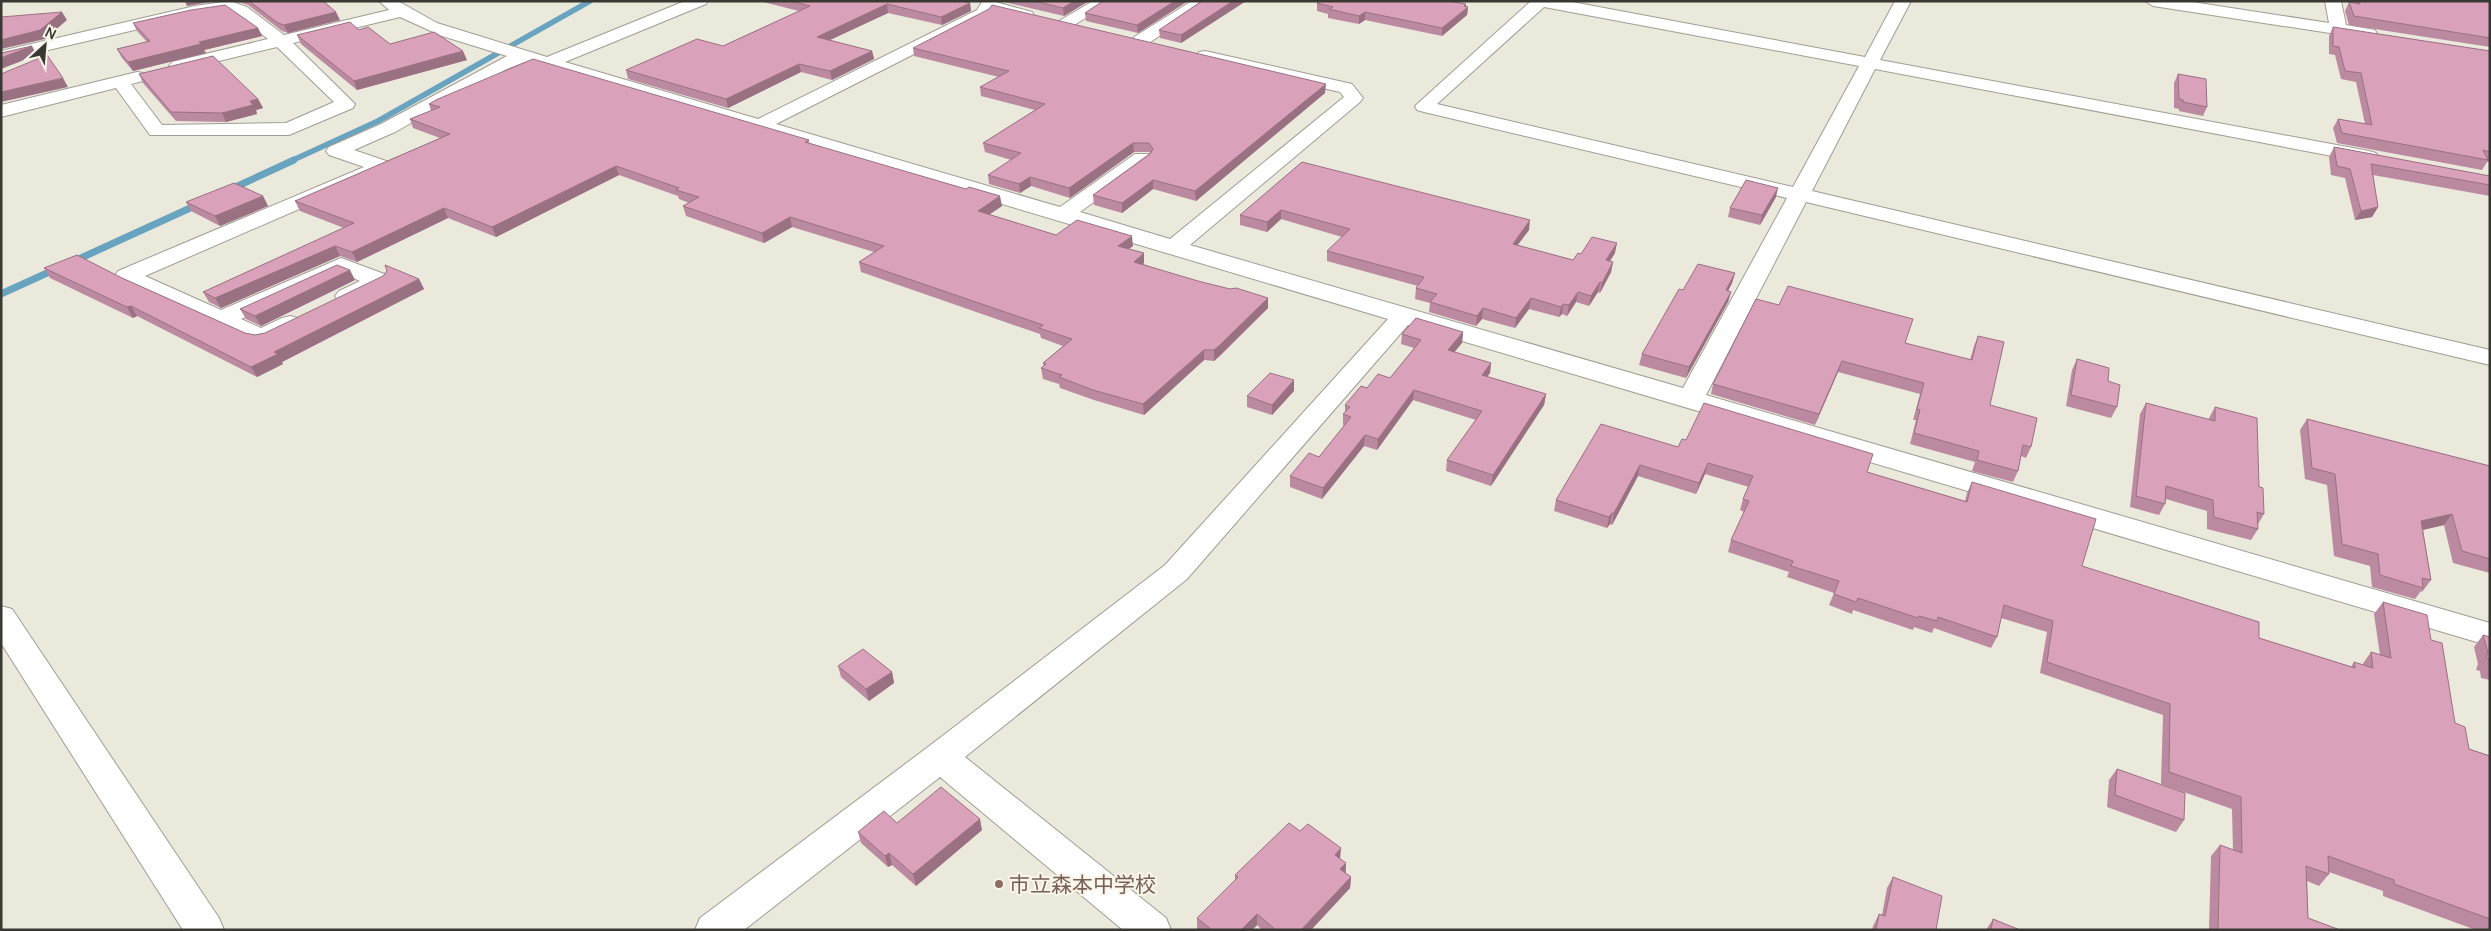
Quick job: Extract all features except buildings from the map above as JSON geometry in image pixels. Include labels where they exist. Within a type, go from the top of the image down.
[{"type":"street","points":[[548,63],[700,1]]},
{"type":"street","points":[[1065,24],[1105,1]]},
{"type":"street","points":[[1140,41],[1203,1]]},
{"type":"street","points":[[2387,160],[1541,1],[1424,106],[2490,358]]},
{"type":"street","points":[[1691,398],[1903,1]]},
{"type":"street","points":[[2153,1],[2385,37]]},
{"type":"street","points":[[2332,1],[2338,30]]},
{"type":"street","points":[[760,125],[983,12],[996,3]]},
{"type":"street","points":[[967,5],[996,3],[1065,24],[1093,30]]},
{"type":"street","points":[[1,56],[196,11],[230,6],[241,10],[280,40],[346,104],[289,129],[158,131],[120,81]]},
{"type":"street","points":[[1,111],[280,40],[394,6],[444,30],[548,63],[1406,314],[2490,635]]},
{"type":"street","points":[[19,70],[100,34]]},
{"type":"street","points":[[1121,37],[1168,47]]},
{"type":"street","points":[[221,319],[340,265],[379,280],[261,337],[221,319],[126,276],[382,166],[336,151],[388,128],[501,65],[513,52]]},
{"type":"street","points":[[1174,246],[1354,98],[1346,88],[1187,52]]},
{"type":"street","points":[[1064,214],[1142,158]]},
{"type":"street","points":[[714,930],[940,757],[1176,572],[1406,314]]},
{"type":"street","points":[[1,617],[205,930]]},
{"type":"street","points":[[940,757],[1152,930]]},
{"type":"waterway","points":[[291,161],[378,121],[590,1]]},
{"type":"waterway","points":[[229,190],[294,160]]},
{"type":"waterway","points":[[72,262],[199,204]]},
{"type":"waterway","points":[[1,294],[58,268]]},
{"type":"place","name":"市立森本中学校","points":[[999,884]]}]
